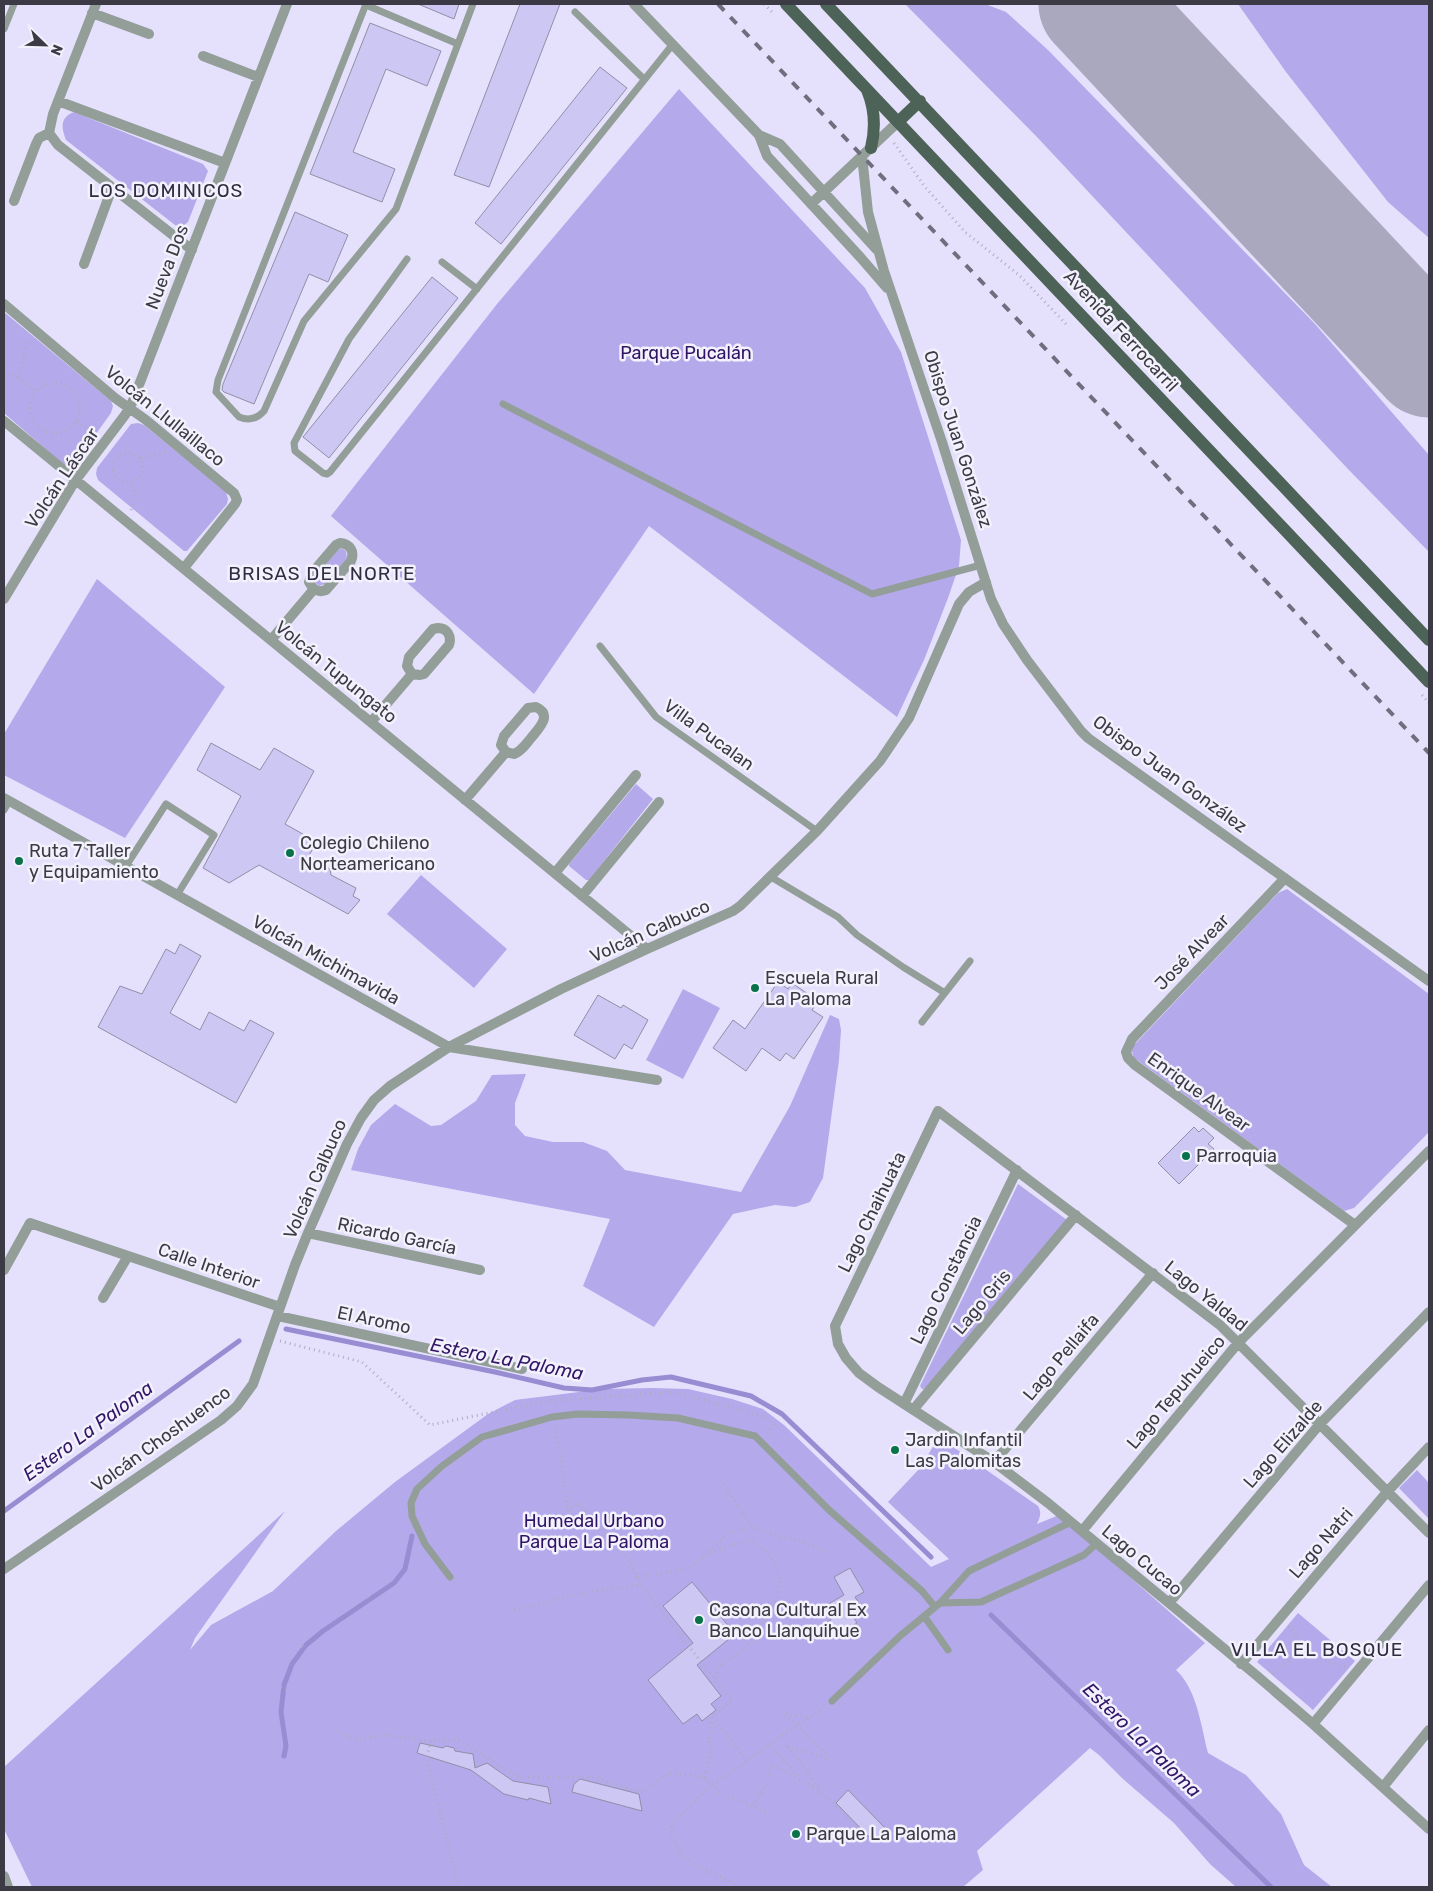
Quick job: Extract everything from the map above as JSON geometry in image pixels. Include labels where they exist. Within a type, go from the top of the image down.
[{"type":"main road","name":"Avenida Ferrocarril","points":[[786,4],[1429,682]]},
{"type":"main road","name":"Avenida Ferrocarril","points":[[826,4],[1429,640]]},
{"type":"main road","points":[[866,88],[874,120],[874,134],[867,152]]},
{"type":"main road","points":[[899,121],[920,101]]},
{"type":"street","name":"Nueva Dos","points":[[131,406],[287,4]]},
{"type":"street","points":[[634,4],[759,135]]},
{"type":"street","points":[[14,201],[36,144],[39,138],[49,129],[94,8],[149,34]]},
{"type":"street","points":[[203,56],[258,77]]},
{"type":"street","points":[[58,101],[225,163]]},
{"type":"street","points":[[811,204],[899,121]]},
{"type":"street","points":[[49,129],[58,145],[192,250]]},
{"type":"street","name":"Obispo Juan González","points":[[759,135],[780,144],[880,253]]},
{"type":"street","name":"Obispo Juan González","points":[[759,135],[767,156],[879,278],[895,299]]},
{"type":"street","name":"Obispo Juan González","points":[[867,152],[866,200],[880,253],[940,433],[996,611],[1027,660],[1081,731],[1096,744],[1429,981]]},
{"type":"street","points":[[84,264],[112,188]]},
{"type":"street","name":"Volcán Llullaillaco","points":[[4,304],[131,406],[234,493],[237,500],[235,504],[184,568]]},
{"type":"street","name":"Volcán Láscar","points":[[4,599],[75,481],[131,406]]},
{"type":"street","name":"Volcán Tupungato","points":[[4,421],[647,949]]},
{"type":"street","points":[[340,543],[348,545],[352,552],[351,560],[329,588],[322,591],[314,589],[309,582],[312,573],[336,545],[340,543]]},
{"type":"street","name":"Volcán Calbuco","points":[[295,1265],[347,1144],[374,1100],[390,1086],[448,1047],[561,990],[733,911],[772,877],[817,831],[880,761],[902,730],[959,604],[969,592],[986,582]]},
{"type":"street","points":[[271,640],[314,589]]},
{"type":"street","points":[[434,629],[445,629],[450,636],[448,645],[424,674],[412,674],[407,666],[409,657],[434,629]]},
{"type":"street","points":[[371,722],[412,674]]},
{"type":"street","points":[[528,708],[539,708],[544,715],[543,724],[521,750],[514,754],[506,752],[501,745],[504,736],[528,708]]},
{"type":"street","points":[[465,800],[506,752]]},
{"type":"street","points":[[555,873],[636,776]]},
{"type":"street","name":"Volcán Michimavida","points":[[6,799],[448,1047],[657,1080]]},
{"type":"street","points":[[582,896],[659,802]]},
{"type":"street","name":"José Alvear","points":[[1126,1052],[1132,1039],[1285,878]]},
{"type":"street","name":"Enrique Alvear","points":[[1126,1052],[1128,1058],[1135,1065],[1355,1225]]},
{"type":"street","name":"Lago Yaldad","points":[[938,1111],[1220,1324],[1429,1533]]},
{"type":"street","name":"Lago Chaihuata","points":[[835,1326],[938,1111]]},
{"type":"street","name":"Lago Tepuhueico","points":[[1082,1531],[1238,1343],[1429,1151]]},
{"type":"street","name":"Lago Constancia","points":[[909,1407],[1017,1170]]},
{"type":"street","name":"Lago Gris","points":[[909,1407],[1076,1215]]},
{"type":"street","name":"Calle Interior","points":[[4,1270],[30,1223],[128,1256],[279,1311]]},
{"type":"street","name":"Ricardo García","points":[[308,1234],[480,1270]]},
{"type":"street","points":[[103,1298],[128,1256]]},
{"type":"street","name":"Volcán Choshuenco","points":[[4,1570],[230,1413],[245,1398],[253,1384],[270,1339],[295,1265]]},
{"type":"street","name":"Lago Pellaifa","points":[[994,1462],[1153,1274]]},
{"type":"street","name":"El Aromo","points":[[279,1311],[522,1369]]},
{"type":"street","name":"Lago Elizalde","points":[[1169,1603],[1320,1425],[1429,1312]]},
{"type":"street","name":"Lago Cucao","points":[[835,1326],[838,1344],[853,1366],[878,1387],[994,1462],[1097,1543],[1313,1724],[1429,1829]]},
{"type":"street","name":"Lago Natri","points":[[1241,1664],[1387,1492],[1429,1447]]},
{"type":"street","points":[[1313,1724],[1429,1585]]},
{"type":"street","points":[[1383,1787],[1429,1730]]},
{"type":"street","points":[[4,1876],[8,1887]]},
{"type":"lane","points":[[4,29],[14,4]]},
{"type":"lane","points":[[458,44],[366,4],[218,380],[216,392],[239,417],[244,419],[254,418],[264,411],[304,320],[396,209],[458,44],[473,4]]},
{"type":"lane","points":[[575,12],[644,79]]},
{"type":"lane","points":[[407,259],[349,339],[294,443],[295,451],[323,473],[327,474],[330,472],[673,44]]},
{"type":"lane","points":[[442,262],[477,289]]},
{"type":"lane","points":[[503,404],[872,594],[981,565]]},
{"type":"lane","name":"Villa Pucalan","points":[[600,646],[656,717],[817,831]]},
{"type":"lane","points":[[4,810],[6,799]]},
{"type":"lane","points":[[126,866],[166,804],[214,835],[177,895]]},
{"type":"lane","points":[[772,877],[838,917],[857,935],[945,993]]},
{"type":"lane","points":[[922,1022],[970,960]]},
{"type":"lane","points":[[450,1577],[425,1544],[412,1516],[410,1502],[417,1489],[442,1466],[482,1437],[552,1416],[578,1414],[678,1418],[755,1436],[829,1510],[938,1605],[981,1602],[1084,1555],[1097,1543]]},
{"type":"lane","points":[[832,1701],[900,1636],[938,1605],[968,1571],[1070,1522]]},
{"type":"lane","points":[[924,1616],[948,1650]]},
{"type":"path","points":[[764,4],[778,18]]},
{"type":"path","points":[[887,133],[925,187],[965,232],[1019,275],[1068,326]]},
{"type":"path","points":[[19,378],[31,327]]},
{"type":"path","points":[[4,372],[19,378],[36,392]]},
{"type":"path","points":[[55,382],[71,388],[80,402],[81,411],[76,422],[67,431],[51,433],[43,431],[37,426],[30,411],[30,403],[36,392],[46,384],[55,382]]},
{"type":"path","points":[[76,422],[109,437]]},
{"type":"path","points":[[140,458],[181,449]]},
{"type":"path","points":[[127,452],[140,458],[143,468],[136,481],[122,482],[114,475],[114,460],[118,456],[127,452]]},
{"type":"path","points":[[127,522],[135,496],[131,482]]},
{"type":"path","points":[[1416,689],[1429,703]]},
{"type":"path","points":[[270,1339],[362,1362],[430,1425],[548,1401],[674,1392],[766,1417],[774,1425],[761,1443]]},
{"type":"path","points":[[552,1416],[561,1457],[568,1511],[578,1502],[630,1561],[641,1585],[732,1700],[712,1717],[709,1736],[710,1751],[704,1777]]},
{"type":"path","points":[[723,1484],[753,1527],[777,1536],[802,1541],[827,1552]]},
{"type":"path","points":[[636,1577],[690,1567],[706,1555],[727,1534],[753,1527]]},
{"type":"path","points":[[706,1555],[732,1545],[751,1541],[764,1548],[780,1574],[779,1594],[766,1619],[747,1647],[717,1668],[716,1682]]},
{"type":"path","points":[[514,1610],[587,1592],[641,1585]]},
{"type":"path","points":[[368,1597],[371,1603]]},
{"type":"path","points":[[1284,1612],[1288,1625],[1300,1641],[1317,1655],[1332,1664],[1358,1670]]},
{"type":"path","points":[[1256,1675],[1269,1674],[1276,1671],[1291,1658],[1300,1641]]},
{"type":"path","points":[[302,1646],[306,1650]]},
{"type":"path","points":[[281,1687],[290,1691]]},
{"type":"path","points":[[738,1887],[726,1879],[694,1864],[679,1850],[670,1829],[673,1822],[712,1785],[832,1701]]},
{"type":"path","points":[[753,1806],[767,1784],[772,1766],[779,1767],[812,1787],[818,1787],[788,1748],[826,1758],[825,1753],[784,1713],[810,1718]]},
{"type":"path","points":[[712,1717],[747,1761]]},
{"type":"path","points":[[337,1731],[356,1740],[384,1735],[431,1740],[458,1740],[516,1777],[595,1777],[643,1791],[670,1774],[704,1777],[720,1793],[766,1812]]},
{"type":"path","points":[[431,1740],[426,1758],[459,1887]]},
{"type":"path","points":[[770,1745],[801,1779],[834,1803],[867,1838]]},
{"type":"path","points":[[606,1887],[617,1887]]},
{"type":"path","points":[[659,1887],[671,1887]]},
{"type":"green space","points":[[905,4],[985,4],[1006,12],[1048,50],[1315,324],[1429,455],[1429,552],[1347,468],[1037,137]]},
{"type":"green space","points":[[1238,4],[1429,4],[1429,238],[1388,202],[1286,72]]},
{"type":"green space","name":"Parque Pucalán","points":[[679,89],[865,288],[901,352],[961,540],[959,566],[948,598],[924,660],[897,717],[649,526],[534,694],[331,516],[497,304]]},
{"type":"green space","points":[[74,112],[203,164],[208,171],[188,222],[182,227],[175,225],[66,140],[63,123],[69,114]]},
{"type":"green space","points":[[4,312],[111,401],[113,406],[111,413],[75,463],[70,466],[64,465],[4,413]]},
{"type":"green space","points":[[138,423],[144,425],[226,492],[227,504],[187,551],[184,551],[98,480],[97,468],[131,424]]},
{"type":"green space","points":[[339,549],[346,551],[347,558],[325,584],[319,586],[314,581],[316,576]]},
{"type":"green space","points":[[97,579],[225,687],[125,838],[4,775],[4,734]]},
{"type":"green space","points":[[636,784],[653,799],[589,880],[586,880],[569,864]]},
{"type":"green space","points":[[421,875],[507,949],[474,988],[387,914]]},
{"type":"green space","points":[[1287,889],[1429,994],[1429,1132],[1354,1208],[1344,1211],[1133,1057],[1134,1045],[1278,893]]},
{"type":"green space","points":[[683,989],[720,1008],[683,1079],[646,1060]]},
{"type":"green space","points":[[830,1015],[839,1019],[841,1030],[839,1060],[823,1178],[810,1202],[795,1207],[775,1205],[733,1214],[654,1327],[583,1286],[610,1219],[351,1170],[358,1149],[371,1125],[395,1104],[431,1126],[441,1125],[476,1101],[492,1075],[526,1074],[515,1103],[515,1125],[525,1136],[553,1142],[583,1142],[607,1151],[625,1170],[741,1192],[790,1106]]},
{"type":"green space","points":[[1018,1184],[1067,1220],[925,1389],[922,1389],[920,1386]]},
{"type":"green space","name":"Parque La Paloma","points":[[603,1389],[688,1389],[732,1399],[763,1409],[784,1425],[931,1567],[949,1559],[888,1502],[920,1468],[939,1437],[1038,1506],[1040,1515],[1037,1524],[1059,1515],[1205,1643],[1176,1670],[1194,1697],[1208,1753],[1246,1775],[1281,1814],[1304,1865],[1332,1887],[1236,1887],[1210,1864],[1174,1823],[1090,1748],[977,1851],[983,1870],[963,1887],[32,1887],[4,1829],[4,1767],[285,1511],[195,1638],[190,1650],[211,1625],[273,1591],[336,1531],[395,1482],[488,1414],[515,1400]]},
{"type":"green space","points":[[1417,1470],[1429,1483],[1429,1519],[1399,1488]]},
{"type":"green space","points":[[1298,1613],[1355,1661],[1313,1710],[1257,1662]]},
{"type":"building","points":[[418,4],[459,4],[454,19]]},
{"type":"building","points":[[520,4],[560,4],[489,187],[454,175]]},
{"type":"building","points":[[370,23],[441,51],[427,86],[386,69],[353,152],[395,169],[382,202],[310,174]]},
{"type":"building","points":[[600,67],[627,88],[501,244],[475,223]]},
{"type":"building","points":[[295,212],[348,235],[328,282],[309,274],[254,404],[224,392],[222,390],[223,384]]},
{"type":"building","points":[[432,277],[458,298],[329,458],[303,437]]},
{"type":"building","points":[[211,743],[260,770],[274,748],[314,771],[285,824],[317,842],[308,857],[330,869],[331,875],[356,888],[353,896],[360,900],[348,914],[259,865],[229,883],[203,868],[241,796],[197,770]]},
{"type":"building","points":[[180,944],[201,956],[170,1013],[200,1030],[209,1012],[244,1031],[250,1020],[274,1033],[236,1103],[98,1027],[120,986],[142,994],[166,949],[175,954]]},
{"type":"building","points":[[778,982],[788,989],[792,983],[818,1001],[812,1010],[823,1017],[794,1059],[786,1053],[780,1061],[762,1048],[746,1071],[713,1048],[733,1020],[745,1029]]},
{"type":"building","points":[[598,995],[621,1008],[623,1005],[648,1020],[632,1049],[624,1044],[615,1059],[574,1035]]},
{"type":"building","name":"Parroquia","points":[[1194,1127],[1199,1132],[1203,1128],[1214,1138],[1208,1144],[1214,1149],[1179,1184],[1158,1163]]},
{"type":"building","points":[[850,1568],[864,1592],[855,1597],[861,1607],[851,1613],[857,1623],[831,1638],[822,1625],[831,1620],[828,1614],[834,1611],[830,1603],[844,1595],[834,1577]]},
{"type":"building","points":[[692,1582],[735,1634],[697,1665],[721,1696],[711,1704],[716,1710],[702,1721],[697,1714],[683,1724],[648,1680],[693,1643],[663,1606]]},
{"type":"building","points":[[420,1743],[443,1748],[446,1746],[454,1748],[455,1751],[473,1754],[475,1768],[487,1763],[513,1781],[548,1787],[551,1804],[504,1794],[471,1770],[417,1753]]},
{"type":"building","points":[[580,1779],[639,1794],[642,1811],[572,1792],[574,1784]]},
{"type":"building","points":[[848,1790],[886,1829],[873,1841],[836,1803]]},
{"type":"waterway","name":"Estero La Paloma","points":[[286,1329],[564,1388],[592,1390],[642,1380],[671,1377],[751,1396],[782,1414],[931,1557]]},
{"type":"waterway","name":"Estero La Paloma","points":[[4,1511],[239,1341]]},
{"type":"waterway","points":[[284,1756],[286,1746],[281,1712],[284,1685],[292,1664],[306,1645],[323,1631],[394,1583],[405,1569],[412,1536]]},
{"type":"waterway","name":"Estero La Paloma","points":[[991,1615],[1271,1887]]},
{"type":"taxiway","points":[[1120,29],[1146,4]]},
{"type":"runway","points":[[1096,4],[1429,360]]},
{"type":"railway","points":[[718,4],[1429,753]]},
{"type":"place","name":"Colegio Chileno Norteamericano","points":[[290,853]]},
{"type":"place","name":"Ruta 7 Taller y Equipamiento","points":[[19,861]]},
{"type":"place","name":"Escuela Rural La Paloma","points":[[755,988]]},
{"type":"place","name":"Parroquia","points":[[1186,1156]]},
{"type":"place","name":"Jardin Infantil Las Palomitas","points":[[895,1450]]},
{"type":"place","name":"Casona Cultural Ex Banco Llanquihue","points":[[699,1620]]},
{"type":"place","name":"Parque La Paloma","points":[[796,1834]]},
{"type":"district","name":"LOS DOMINICOS","points":[[166,190]]},
{"type":"district","name":"BRISAS DEL NORTE","points":[[322,573]]},
{"type":"district","name":"VILLA EL BOSQUE","points":[[1317,1649]]},
{"type":"park label","name":"Humedal Urbano Parque La Paloma","points":[[594,1531]]}]
